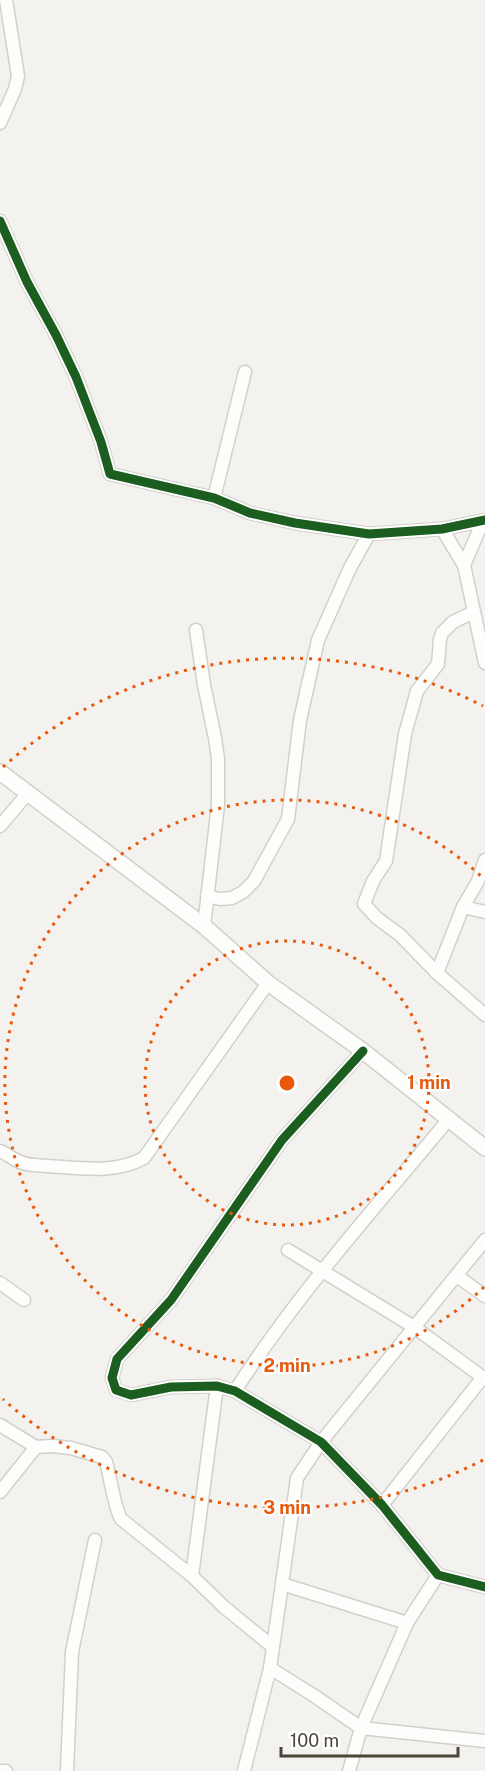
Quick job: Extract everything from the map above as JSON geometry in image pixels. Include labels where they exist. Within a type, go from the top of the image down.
[{"type":"street","points":[[0,123],[18,82],[6,0]]},
{"type":"street","points":[[0,220],[27,282],[76,377],[101,442],[110,474],[214,498],[250,513],[369,534],[442,529],[484,521]]},
{"type":"street","points":[[214,498],[245,372]]},
{"type":"street","points":[[464,565],[484,521]]},
{"type":"street","points":[[442,529],[464,565],[485,663]]},
{"type":"street","points":[[207,896],[220,899],[232,898],[243,892],[254,881],[288,819],[300,720],[318,640],[350,568],[369,534]]},
{"type":"street","points":[[474,612],[453,622],[442,633],[438,664],[417,691],[405,734],[386,861],[373,881],[364,904],[485,1015]]},
{"type":"street","points":[[196,630],[218,759],[218,805],[204,926]]},
{"type":"street","points":[[0,772],[204,926],[268,983],[363,1051],[485,1148]]},
{"type":"street","points":[[0,826],[28,793]]},
{"type":"street","points":[[437,973],[463,907],[478,881],[485,860]]},
{"type":"street","points":[[463,907],[485,912]]},
{"type":"street","points":[[0,1151],[20,1162],[32,1165],[85,1169],[121,1167],[134,1164],[144,1158],[268,983]]},
{"type":"street","points":[[363,1051],[282,1140],[171,1300],[117,1359],[112,1378],[116,1390],[131,1395],[171,1387],[217,1386],[235,1391],[321,1442],[382,1505],[438,1575],[485,1587]]},
{"type":"street","points":[[235,1391],[260,1352],[322,1271],[449,1119]]},
{"type":"street","points":[[244,1771],[270,1668],[297,1478],[321,1442],[485,1240]]},
{"type":"street","points":[[288,1250],[414,1327],[484,1378],[382,1505]]},
{"type":"street","points":[[457,1276],[485,1296]]},
{"type":"street","points":[[0,1283],[24,1300]]},
{"type":"street","points":[[192,1576],[217,1386]]},
{"type":"street","points":[[0,1425],[36,1447],[71,1448],[102,1457],[106,1462],[117,1504],[116,1512],[121,1519],[192,1576],[273,1647]]},
{"type":"street","points":[[0,1492],[36,1447]]},
{"type":"street","points":[[67,1771],[72,1652],[95,1540]]},
{"type":"street","points":[[349,1771],[360,1728],[407,1623],[438,1575]]},
{"type":"street","points":[[282,1584],[407,1623]]},
{"type":"street","points":[[270,1668],[360,1728],[485,1741]]},
{"type":"street","points":[[0,1771],[6,1771]]},
{"type":"cycle path","points":[[0,221],[27,282],[76,377],[101,442],[110,474],[214,498],[250,513],[295,523],[369,534],[442,529],[485,520]]},
{"type":"cycle path","points":[[363,1051],[282,1140],[171,1300],[117,1359],[112,1378],[116,1390],[131,1395],[171,1387],[217,1386],[235,1391],[321,1442],[382,1505],[438,1575],[485,1587]]}]
